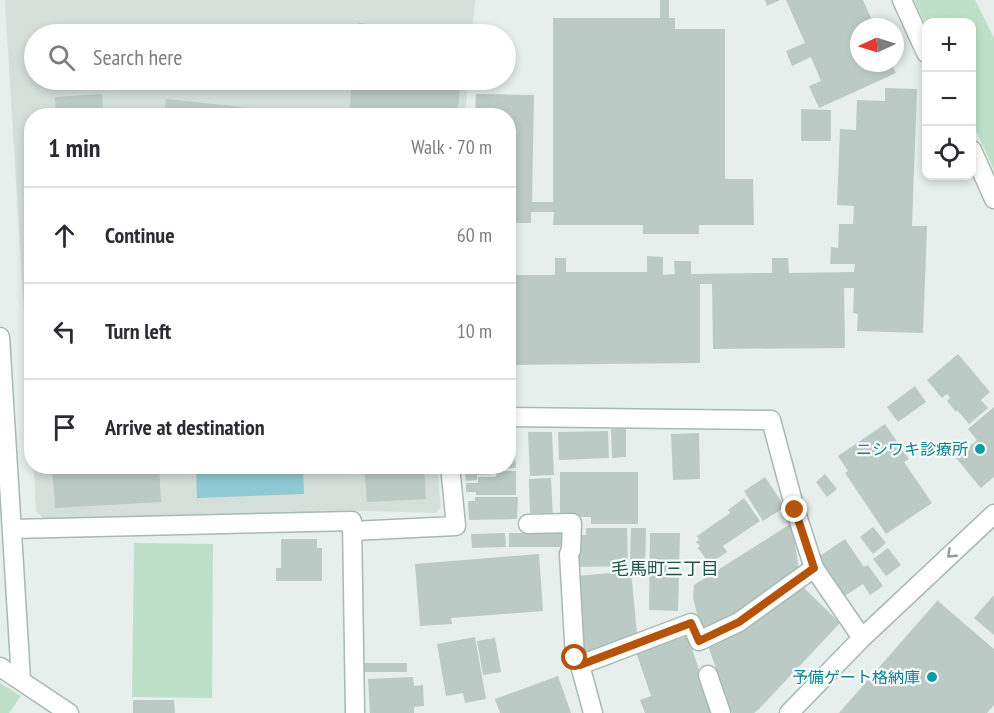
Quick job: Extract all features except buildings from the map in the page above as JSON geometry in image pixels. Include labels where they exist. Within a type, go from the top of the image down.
[{"type":"street","points":[[902,0],[922,42]]},
{"type":"street","points":[[976,159],[994,199]]},
{"type":"street","points":[[0,337],[21,680]]},
{"type":"street","points":[[516,417],[771,420],[795,510],[814,568],[862,638]]},
{"type":"street","points":[[352,531],[456,526],[451,474]]},
{"type":"street","points":[[789,713],[862,638],[994,514]]},
{"type":"street","points":[[12,529],[352,520],[356,713]]},
{"type":"street","points":[[528,524],[572,523],[571,550],[568,554],[575,658],[580,665],[593,713]]},
{"type":"street","points":[[580,665],[691,623],[699,641],[739,622],[814,568]]},
{"type":"street","points":[[0,666],[69,713]]},
{"type":"street","points":[[708,675],[721,713]]},
{"type":"shaded area","points":[[5,0],[475,0],[473,24],[24,24],[24,90],[467,90],[466,108],[24,108],[24,314]]},
{"type":"shaded area","points":[[34,474],[438,474],[441,507],[436,513],[365,511],[44,519],[36,511]]},
{"type":"green space","points":[[914,0],[975,0],[994,38],[994,170],[976,131],[976,18],[922,18]]},
{"type":"green space","points":[[134,543],[213,544],[212,698],[132,697]]},
{"type":"green space","points":[[0,683],[21,696],[9,713],[0,713]]},
{"type":"water","points":[[196,474],[303,474],[304,494],[197,498]]},
{"type":"place","name":"ニシワキ診療所","points":[[980,449]]},
{"type":"place","name":"予備ゲート格納庫","points":[[932,677]]},
{"type":"district","name":"毛馬町三丁目","points":[[665,568]]},
{"type":"route","points":[[575,658],[580,665],[691,623],[699,641],[739,622],[814,568],[795,510]]}]
